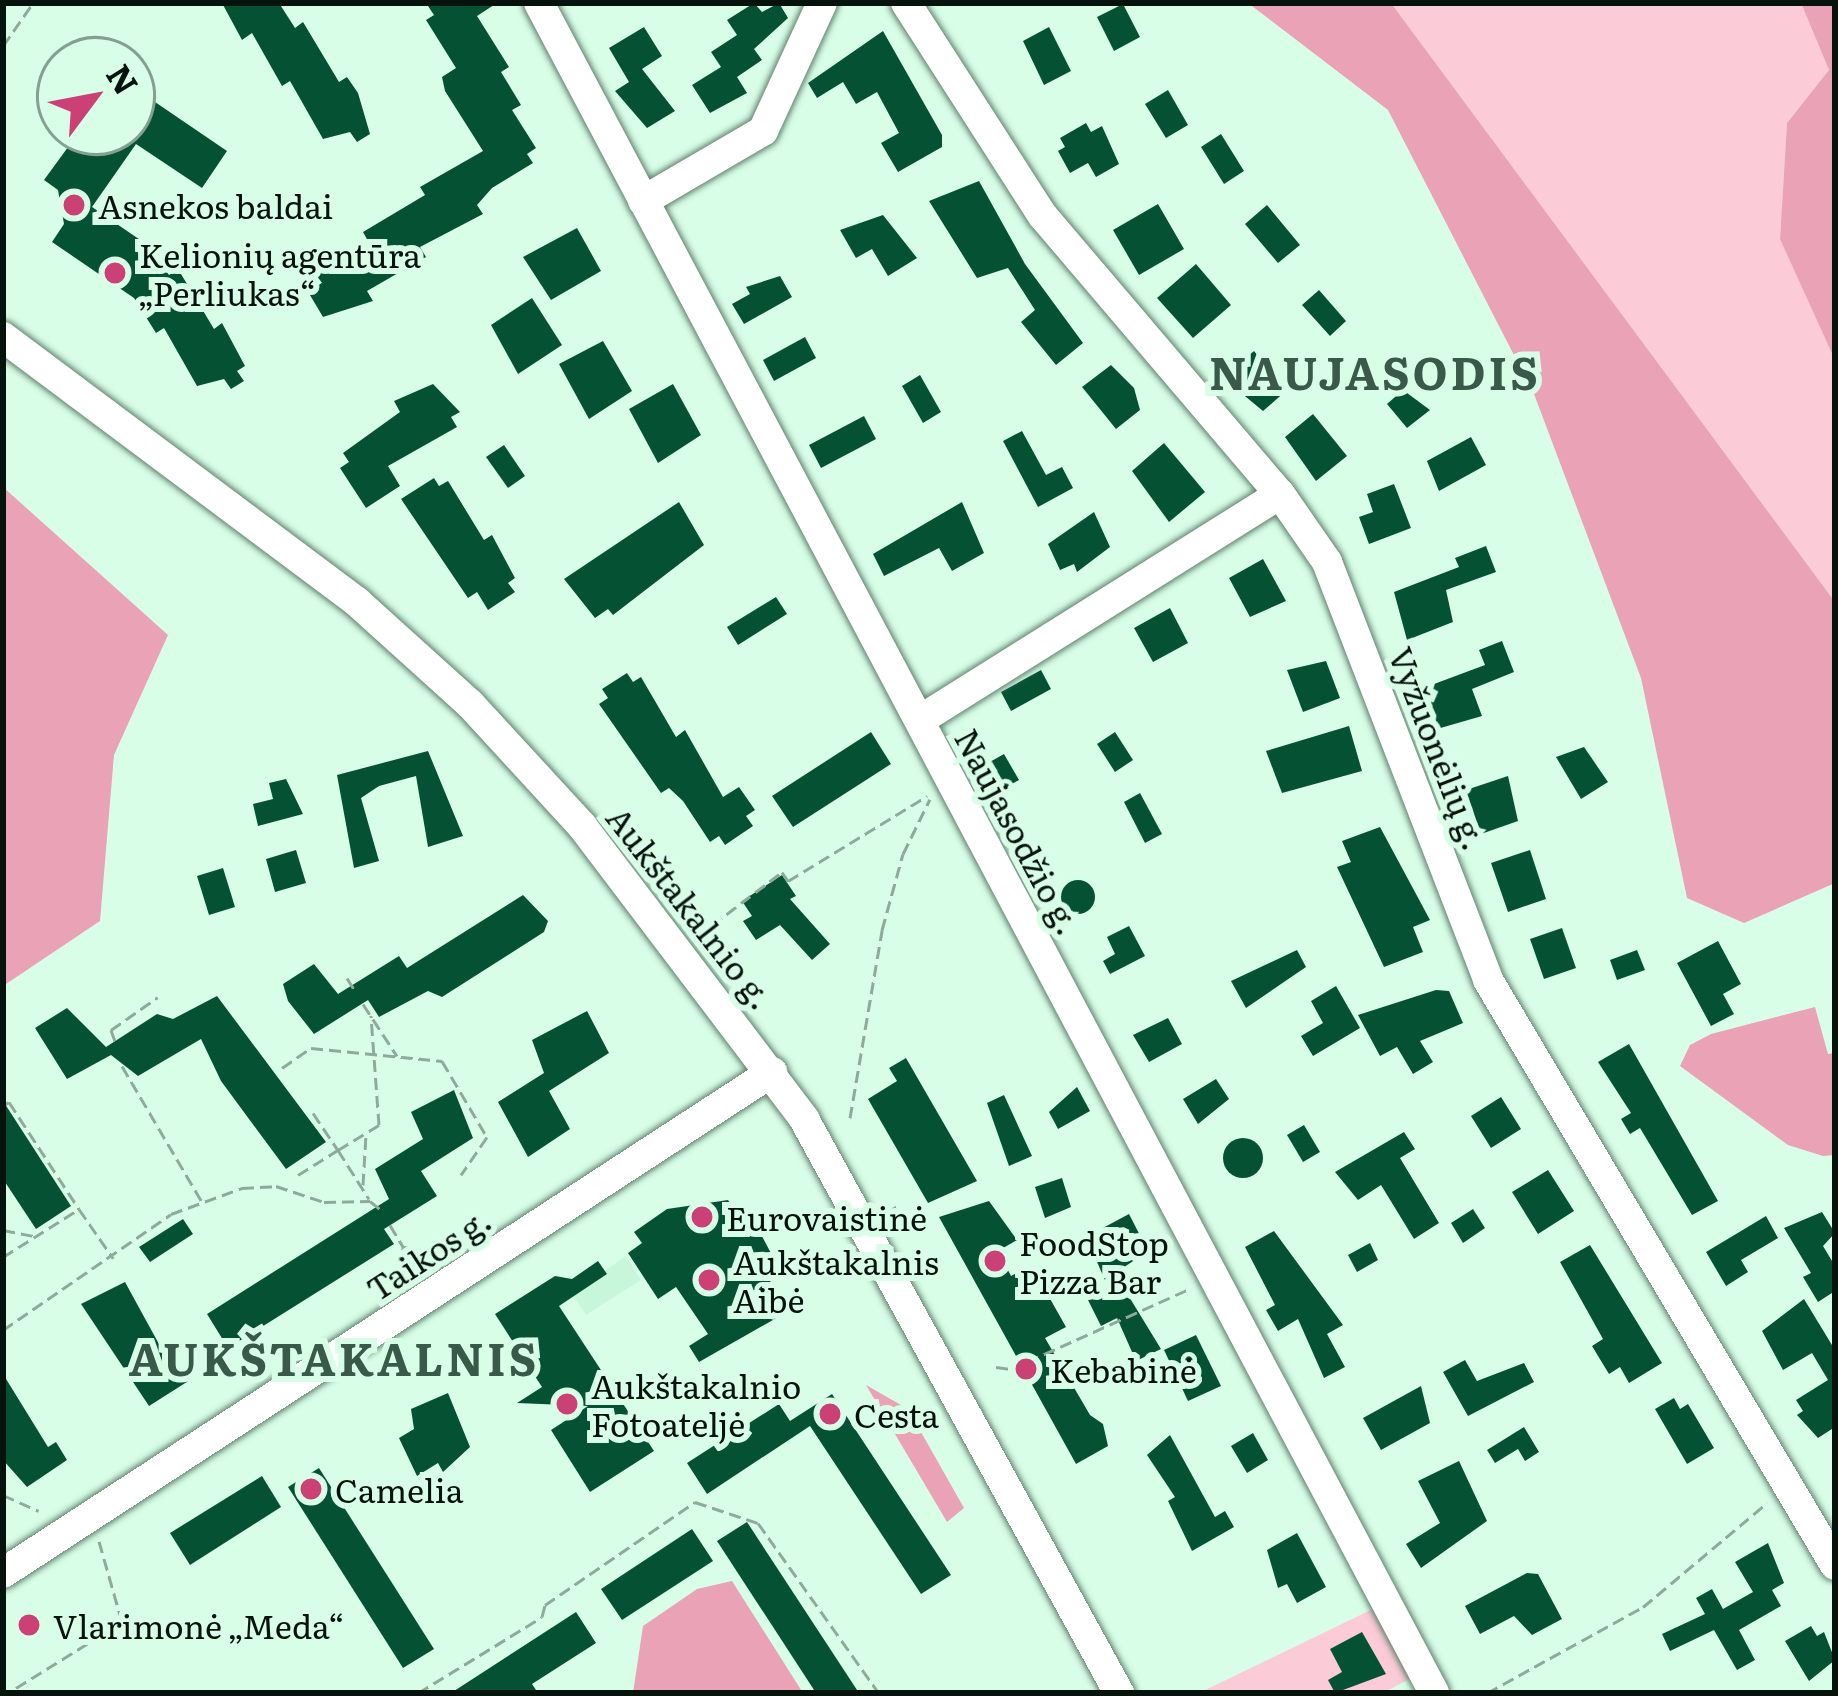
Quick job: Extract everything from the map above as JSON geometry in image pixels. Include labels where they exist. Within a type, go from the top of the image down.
[{"type":"street","name":"Naujasodžio g.","points":[[538,3],[1434,1693]]},
{"type":"street","points":[[643,201],[763,131],[822,3]]},
{"type":"street","name":"Vyžuonėlių g.","points":[[906,3],[1043,216],[1280,494],[1340,586],[1488,980],[1835,1565]]},
{"type":"street","name":"Aukštakalnio g.","points":[[3,337],[357,602],[452,688],[582,826],[682,949],[772,1072],[911,1306],[1120,1693]]},
{"type":"street","points":[[920,720],[1280,494]]},
{"type":"street","name":"Taikos g.","points":[[3,1573],[772,1072]]},
{"type":"path","points":[[3,46],[33,3]]},
{"type":"path","points":[[682,949],[782,872],[788,880],[934,792],[903,854],[882,930],[850,1118]]},
{"type":"path","points":[[346,978],[354,989]]},
{"type":"path","points":[[115,1041],[111,1030],[158,997]]},
{"type":"path","points":[[363,1004],[398,1057]]},
{"type":"path","points":[[298,1175],[380,1125],[371,1015]]},
{"type":"path","points":[[282,1068],[311,1048],[442,1061],[487,1137],[461,1175]]},
{"type":"path","points":[[122,1066],[202,1201]]},
{"type":"path","points":[[3,1092],[6,1104],[113,1259]]},
{"type":"path","points":[[313,1113],[370,1201],[380,1209]]},
{"type":"path","points":[[362,1187],[366,1133]]},
{"type":"path","points":[[3,1330],[202,1201],[277,1186],[324,1202],[370,1201]]},
{"type":"path","points":[[3,1257],[79,1209]]},
{"type":"path","points":[[390,1225],[417,1269]]},
{"type":"path","points":[[3,1230],[36,1236]]},
{"type":"path","points":[[403,1246],[448,1249]]},
{"type":"path","points":[[392,1285],[403,1246]]},
{"type":"path","points":[[996,1367],[1011,1369],[1198,1285]]},
{"type":"path","points":[[1487,1693],[1642,1607],[1789,1487]]},
{"type":"path","points":[[3,1495],[39,1510]]},
{"type":"path","points":[[418,1693],[542,1617],[545,1605],[695,1502],[758,1523],[878,1693]]},
{"type":"path","points":[[16,1688],[122,1622],[111,1561],[98,1539]]},
{"type":"shaded area","points":[[1248,3],[1391,3],[1835,602],[1835,883],[1744,923],[1687,898],[1641,678],[1534,394],[1388,110]]},
{"type":"shaded area","points":[[1391,3],[1801,3],[1829,70],[1787,123],[1780,238],[1835,360],[1835,602]]},
{"type":"shaded area","points":[[1801,3],[1835,3],[1835,360],[1780,239],[1787,123],[1829,70]]},
{"type":"shaded area","points":[[3,487],[168,635],[114,755],[100,921],[3,986]]},
{"type":"shaded area","points":[[1815,1007],[1828,1054],[1835,1053],[1835,1155],[1788,1145],[1680,1066],[1690,1045],[1711,1034]]},
{"type":"shaded area","points":[[626,1256],[641,1280],[586,1315],[572,1293]]},
{"type":"shaded area","points":[[866,1385],[908,1409],[964,1508],[947,1522]]},
{"type":"shaded area","points":[[732,1581],[803,1693],[633,1693],[643,1626],[697,1589]]},
{"type":"shaded area","points":[[1377,1607],[1413,1677],[1383,1693],[1199,1693]]},
{"type":"building","points":[[222,3],[279,3],[295,28],[303,22],[339,82],[347,77],[358,93],[370,134],[357,142],[350,132],[323,139],[290,81],[282,86],[252,33],[242,40]]},
{"type":"building","points":[[426,3],[497,3],[477,16],[509,67],[501,72],[521,105],[512,110],[536,148],[527,154],[533,163],[492,188],[477,205],[483,214],[420,247],[426,257],[367,291],[373,301],[323,317],[307,290],[315,285],[308,275],[368,241],[363,232],[425,195],[420,187],[483,151],[445,91],[442,77],[456,68],[426,20],[434,15]]},
{"type":"building","points":[[754,3],[762,12],[779,3],[788,18],[754,49],[762,60],[737,77],[747,93],[710,113],[692,85],[721,67],[711,52],[737,35],[727,20]]},
{"type":"building","points":[[1123,4],[1140,37],[1114,51],[1097,17]]},
{"type":"building","points":[[644,27],[662,56],[642,69],[675,111],[647,128],[615,91],[629,82],[609,48]]},
{"type":"building","points":[[1049,27],[1071,71],[1044,85],[1023,41]]},
{"type":"building","points":[[883,31],[942,135],[942,147],[898,172],[881,143],[899,133],[877,92],[856,104],[843,82],[817,98],[808,83]]},
{"type":"building","points":[[1168,90],[1188,125],[1166,138],[1145,104]]},
{"type":"building","points":[[156,103],[227,151],[202,188],[154,156]]},
{"type":"building","points":[[1086,123],[1091,132],[1102,126],[1119,164],[1096,177],[1088,163],[1070,173],[1058,151],[1065,147],[1060,138]]},
{"type":"building","points":[[1221,134],[1244,171],[1224,184],[1201,147]]},
{"type":"building","points":[[62,156],[128,156],[92,207],[152,248],[169,275],[178,269],[214,329],[222,323],[245,366],[237,371],[244,381],[231,389],[224,379],[197,386],[164,328],[156,333],[134,298],[52,242],[64,224],[58,190],[44,180]]},
{"type":"building","points":[[979,181],[1025,264],[1083,343],[1056,365],[1021,322],[1035,310],[1008,268],[977,278],[929,201]]},
{"type":"building","points":[[1158,204],[1184,249],[1139,275],[1113,230]]},
{"type":"building","points":[[1267,205],[1300,245],[1278,263],[1245,224]]},
{"type":"building","points":[[883,215],[917,258],[888,276],[872,249],[856,258],[840,230]]},
{"type":"building","points":[[577,228],[601,271],[551,300],[523,257]]},
{"type":"building","points":[[1196,264],[1231,305],[1193,338],[1157,298]]},
{"type":"building","points":[[780,276],[792,297],[744,324],[732,304],[750,294],[746,287]]},
{"type":"building","points":[[1319,290],[1346,321],[1330,336],[1302,305]]},
{"type":"building","points":[[532,298],[562,345],[518,374],[491,325]]},
{"type":"building","points":[[805,337],[816,358],[774,381],[763,360]]},
{"type":"building","points":[[603,341],[632,391],[589,419],[559,364]]},
{"type":"building","points":[[1254,351],[1263,362],[1268,357],[1287,390],[1263,411],[1240,392],[1234,368]]},
{"type":"building","points":[[1111,365],[1134,388],[1140,410],[1116,429],[1082,387]]},
{"type":"building","points":[[920,375],[941,412],[923,423],[902,386]]},
{"type":"building","points":[[433,384],[460,412],[451,417],[457,427],[388,466],[400,486],[366,508],[340,468],[349,462],[343,453],[400,412],[394,401]]},
{"type":"building","points":[[673,384],[701,435],[658,463],[629,409]]},
{"type":"building","points":[[1403,390],[1430,410],[1407,428],[1387,404]]},
{"type":"building","points":[[1313,414],[1347,456],[1316,481],[1285,437]]},
{"type":"building","points":[[864,416],[876,439],[821,468],[809,445]]},
{"type":"building","points":[[1022,431],[1046,475],[1062,467],[1073,488],[1038,507],[1003,441]]},
{"type":"building","points":[[1471,437],[1486,465],[1439,491],[1427,461]]},
{"type":"building","points":[[1164,443],[1205,492],[1169,522],[1132,471]]},
{"type":"building","points":[[504,445],[525,476],[508,488],[486,457]]},
{"type":"building","points":[[434,478],[439,486],[448,481],[484,540],[492,535],[515,578],[508,583],[515,592],[488,610],[477,592],[468,598],[401,499]]},
{"type":"building","points":[[1394,484],[1411,528],[1369,544],[1359,517],[1373,512],[1367,494]]},
{"type":"building","points":[[679,502],[704,545],[613,615],[608,609],[595,618],[564,579]]},
{"type":"building","points":[[962,502],[984,553],[952,571],[939,548],[884,576],[873,554]]},
{"type":"building","points":[[1094,512],[1110,547],[1077,572],[1074,564],[1060,570],[1048,544]]},
{"type":"building","points":[[1486,546],[1496,572],[1446,590],[1453,622],[1407,640],[1394,592],[1459,567],[1455,558]]},
{"type":"building","points":[[1263,559],[1286,601],[1250,617],[1229,578]]},
{"type":"building","points":[[776,597],[787,614],[738,645],[727,627]]},
{"type":"building","points":[[1170,608],[1188,643],[1153,662],[1134,628]]},
{"type":"building","points":[[1502,641],[1514,672],[1472,689],[1482,716],[1437,729],[1426,687],[1485,665],[1479,650]]},
{"type":"building","points":[[1326,661],[1340,698],[1303,712],[1287,670]]},
{"type":"building","points":[[1041,670],[1051,689],[1011,711],[1001,692]]},
{"type":"building","points":[[627,673],[633,682],[641,677],[676,737],[685,730],[723,797],[739,787],[755,810],[746,816],[753,826],[725,845],[719,836],[710,842],[683,801],[669,788],[661,793],[599,704],[608,698],[602,689]]},
{"type":"building","points":[[1349,726],[1362,771],[1282,793],[1266,751]]},
{"type":"building","points":[[871,732],[891,764],[793,827],[772,796]]},
{"type":"building","points":[[1115,732],[1133,760],[1115,772],[1097,744]]},
{"type":"building","points":[[1584,747],[1608,782],[1581,799],[1556,757]]},
{"type":"building","points":[[428,751],[463,836],[428,847],[416,776],[379,786],[361,798],[379,861],[354,868],[337,775]]},
{"type":"building","points":[[1004,754],[1019,780],[1003,789],[988,763]]},
{"type":"building","points":[[1508,776],[1518,821],[1481,834],[1466,790]]},
{"type":"building","points":[[286,779],[303,814],[258,826],[253,804],[273,799],[269,783]]},
{"type":"building","points":[[1140,793],[1162,834],[1145,843],[1124,802]]},
{"type":"building","points":[[1380,827],[1430,920],[1413,927],[1423,952],[1384,967],[1337,867],[1351,862],[1342,841]]},
{"type":"building","points":[[296,850],[306,883],[275,892],[266,859]]},
{"type":"building","points":[[1530,850],[1546,899],[1508,912],[1491,863]]},
{"type":"building","points":[[223,868],[235,907],[209,915],[197,876]]},
{"type":"building","points":[[782,875],[796,896],[790,899],[830,944],[812,960],[780,925],[756,940],[743,921],[752,916],[742,901]]},
{"type":"building","points":[[1078,880],[1090,885],[1095,897],[1090,909],[1078,914],[1066,909],[1061,897],[1066,885]]},
{"type":"building","points":[[523,895],[548,921],[544,932],[442,997],[428,991],[379,1017],[368,1000],[314,1034],[288,1001],[283,984],[314,964],[338,994],[399,956],[407,968]]},
{"type":"building","points":[[1129,926],[1145,956],[1110,974],[1103,961],[1115,954],[1107,937]]},
{"type":"building","points":[[1562,928],[1576,968],[1544,979],[1530,939]]},
{"type":"building","points":[[1718,941],[1741,984],[1723,994],[1734,1014],[1711,1026],[1677,963]]},
{"type":"building","points":[[1297,950],[1306,967],[1246,1008],[1231,981]]},
{"type":"building","points":[[1637,950],[1645,970],[1617,980],[1610,960]]},
{"type":"building","points":[[1336,986],[1360,1028],[1313,1056],[1301,1036],[1323,1023],[1311,1001]]},
{"type":"building","points":[[1436,990],[1449,991],[1463,1023],[1420,1041],[1433,1062],[1413,1074],[1397,1047],[1380,1056],[1358,1015]]},
{"type":"building","points":[[217,996],[326,1142],[286,1169],[221,1081],[201,1039],[138,1076],[111,1055],[67,1079],[35,1028],[67,1008],[106,1047],[157,1014],[173,1019]]},
{"type":"building","points":[[587,1011],[609,1053],[549,1091],[570,1129],[528,1157],[498,1102],[544,1073],[532,1040]]},
{"type":"building","points":[[1168,1018],[1182,1044],[1149,1062],[1133,1035]]},
{"type":"building","points":[[1629,1044],[1718,1201],[1692,1215],[1640,1128],[1630,1134],[1621,1119],[1631,1113],[1598,1062]]},
{"type":"building","points":[[906,1058],[977,1181],[928,1203],[868,1099],[897,1081],[889,1068]]},
{"type":"building","points":[[1216,1079],[1229,1099],[1198,1124],[1183,1099]]},
{"type":"building","points":[[1077,1087],[1090,1111],[1058,1129],[1049,1112]]},
{"type":"building","points":[[454,1090],[473,1138],[421,1171],[437,1196],[384,1229],[394,1244],[228,1348],[207,1314],[389,1199],[375,1169],[423,1139],[411,1112]]},
{"type":"building","points":[[1004,1095],[1032,1156],[1009,1166],[987,1103]]},
{"type":"building","points":[[1501,1097],[1521,1129],[1491,1148],[1471,1116]]},
{"type":"building","points":[[3,1101],[71,1206],[36,1229],[3,1179]]},
{"type":"building","points":[[1304,1125],[1320,1152],[1303,1162],[1287,1135]]},
{"type":"building","points":[[1404,1132],[1415,1149],[1400,1158],[1439,1223],[1414,1239],[1381,1185],[1358,1200],[1335,1172]]},
{"type":"building","points":[[1243,1138],[1257,1144],[1263,1158],[1257,1172],[1243,1178],[1229,1172],[1223,1158],[1229,1144]]},
{"type":"building","points":[[1548,1170],[1574,1211],[1538,1234],[1512,1192]]},
{"type":"building","points":[[1062,1178],[1071,1207],[1045,1218],[1035,1187]]},
{"type":"building","name":"Aukštakalnis Aibė","points":[[728,1200],[735,1211],[745,1204],[782,1274],[762,1287],[780,1316],[699,1362],[689,1346],[708,1334],[676,1287],[658,1299],[628,1253],[642,1243],[634,1232],[667,1209]]},
{"type":"building","points":[[989,1201],[1017,1240],[998,1251],[1011,1276],[1031,1265],[1066,1327],[1045,1338],[1090,1415],[1103,1424],[1108,1446],[1076,1464],[939,1217]]},
{"type":"building","points":[[1473,1209],[1485,1228],[1463,1243],[1451,1223]]},
{"type":"building","points":[[1822,1212],[1835,1233],[1823,1246],[1835,1266],[1835,1291],[1818,1302],[1803,1277],[1811,1273],[1784,1228]]},
{"type":"building","points":[[1129,1214],[1148,1251],[1105,1280],[1086,1237]]},
{"type":"building","points":[[1766,1216],[1778,1238],[1741,1260],[1748,1272],[1726,1286],[1706,1252]]},
{"type":"building","points":[[183,1219],[193,1234],[150,1262],[139,1247]]},
{"type":"building","points":[[1274,1231],[1343,1325],[1327,1334],[1345,1367],[1324,1378],[1298,1319],[1278,1331],[1266,1310],[1275,1305],[1245,1247]]},
{"type":"building","points":[[1370,1243],[1378,1260],[1357,1272],[1348,1255]]},
{"type":"building","points":[[1590,1245],[1662,1363],[1629,1383],[1620,1367],[1609,1374],[1592,1346],[1603,1339],[1560,1262]]},
{"type":"building","points":[[598,1261],[607,1274],[559,1306],[654,1451],[590,1492],[551,1430],[588,1406],[517,1403],[542,1387],[525,1361],[507,1357],[513,1342],[495,1314],[555,1276],[572,1279]]},
{"type":"building","points":[[125,1282],[171,1366],[178,1361],[190,1380],[149,1406],[81,1304]]},
{"type":"building","points":[[1120,1282],[1161,1349],[1136,1361],[1117,1318],[1101,1326],[1087,1298]]},
{"type":"building","points":[[1804,1299],[1835,1350],[1835,1427],[1818,1438],[1797,1415],[1803,1411],[1796,1400],[1828,1380],[1812,1353],[1783,1370],[1762,1331]]},
{"type":"building","points":[[1196,1335],[1221,1386],[1188,1401],[1164,1350]]},
{"type":"building","points":[[1465,1360],[1477,1381],[1524,1363],[1534,1382],[1468,1416],[1443,1372]]},
{"type":"building","points":[[3,1374],[48,1447],[56,1442],[67,1460],[27,1487],[3,1460]]},
{"type":"building","points":[[1421,1386],[1430,1423],[1381,1450],[1363,1418]]},
{"type":"building","points":[[448,1393],[470,1447],[443,1472],[438,1463],[417,1476],[399,1438],[414,1429],[411,1409]]},
{"type":"building","points":[[832,1394],[951,1575],[921,1594],[810,1426],[707,1494],[687,1463],[779,1404],[790,1421]]},
{"type":"building","points":[[1674,1398],[1680,1409],[1688,1404],[1714,1448],[1687,1464],[1655,1409]]},
{"type":"building","points":[[1524,1427],[1539,1452],[1525,1461],[1518,1449],[1495,1463],[1487,1450]]},
{"type":"building","points":[[1253,1433],[1268,1460],[1247,1473],[1231,1446]]},
{"type":"building","points":[[1170,1435],[1215,1517],[1225,1511],[1234,1527],[1192,1551],[1168,1501],[1175,1497],[1147,1455]]},
{"type":"building","points":[[1459,1461],[1487,1521],[1421,1568],[1406,1544],[1440,1523],[1418,1481]]},
{"type":"building","points":[[319,1468],[434,1649],[403,1668],[288,1487]]},
{"type":"building","points":[[262,1476],[281,1507],[190,1565],[170,1533]]},
{"type":"building","points":[[747,1522],[859,1693],[816,1693],[717,1541]]},
{"type":"building","points":[[692,1529],[713,1561],[622,1620],[601,1589]]},
{"type":"building","points":[[1297,1533],[1326,1587],[1297,1603],[1287,1584],[1278,1588],[1267,1550]]},
{"type":"building","points":[[1768,1543],[1784,1583],[1772,1590],[1781,1606],[1739,1630],[1755,1660],[1737,1670],[1714,1630],[1670,1651],[1662,1634],[1705,1614],[1696,1598],[1712,1589],[1723,1609],[1753,1592],[1735,1562]]},
{"type":"building","points":[[1527,1573],[1538,1574],[1562,1619],[1532,1635],[1514,1616],[1480,1634],[1465,1606]]},
{"type":"building","points":[[576,1612],[596,1643],[532,1684],[538,1693],[451,1693]]},
{"type":"building","points":[[1811,1626],[1817,1636],[1824,1632],[1835,1660],[1809,1681],[1785,1641]]},
{"type":"building","points":[[1362,1632],[1386,1674],[1335,1693],[1328,1680],[1342,1672],[1330,1649]]},
{"type":"place","name":"Asnekos baldai","points":[[74,205]]},
{"type":"place","name":"Kelionių agentūra „Perliukas“","points":[[115,273]]},
{"type":"place","name":"Eurovaistinė","points":[[702,1217]]},
{"type":"place","name":"FoodStop Pizza Bar","points":[[995,1261]]},
{"type":"place","name":"Aukštakalnis Aibė","points":[[709,1280]]},
{"type":"place","name":"Kebabinė","points":[[1026,1369]]},
{"type":"place","name":"Aukštakalnio Fotoateljė","points":[[567,1404]]},
{"type":"place","name":"Cesta","points":[[830,1414]]},
{"type":"place","name":"Camelia","points":[[311,1489]]},
{"type":"place","name":"Vlarimonė „Meda“","points":[[29,1625]]},
{"type":"district","name":"NAUJASODIS","points":[[1375,371]]},
{"type":"district","name":"AUKŠTAKALNIS","points":[[334,1357]]}]
